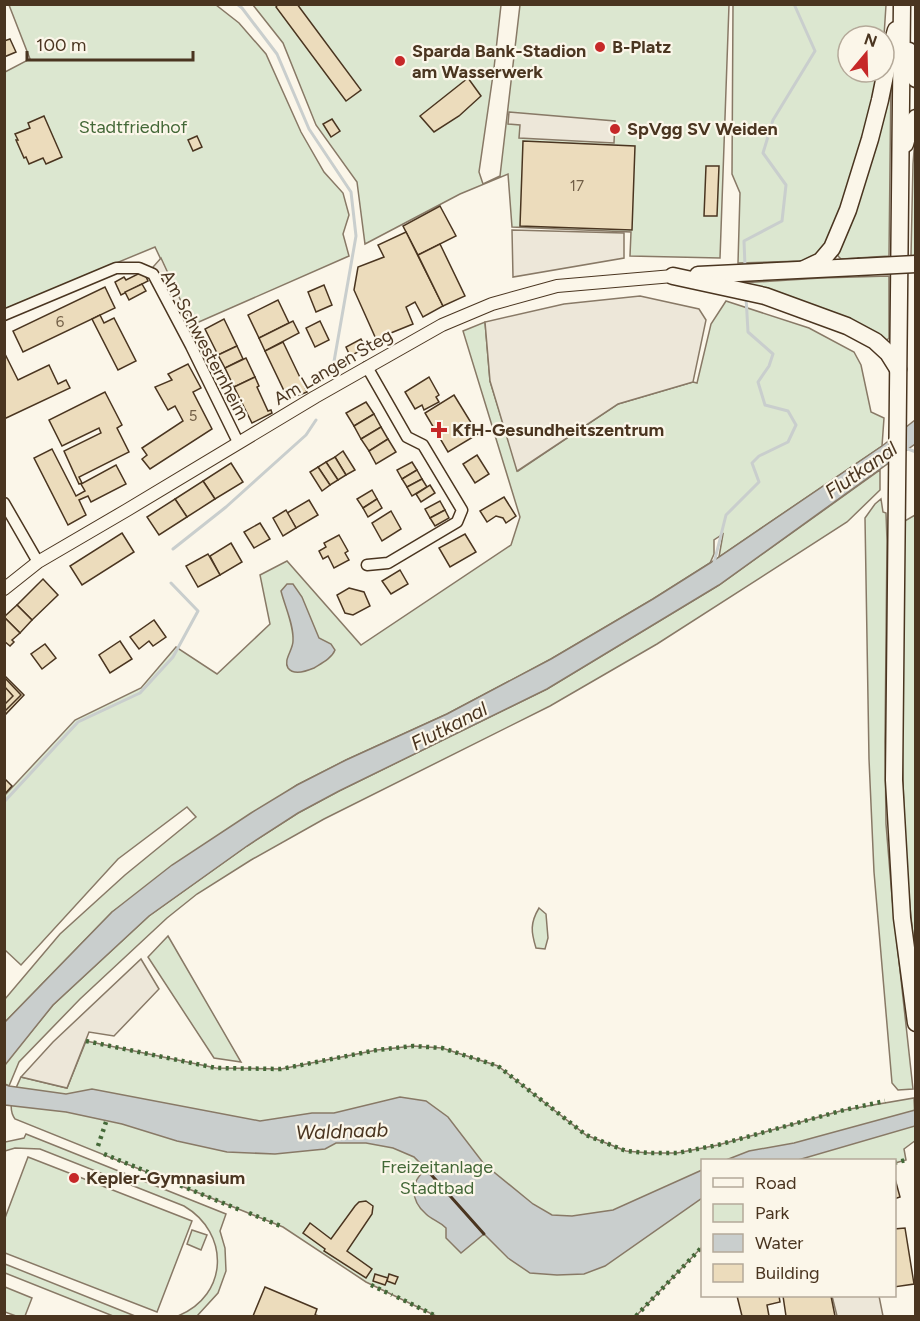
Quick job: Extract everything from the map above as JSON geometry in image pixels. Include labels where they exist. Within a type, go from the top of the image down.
[{"type":"main road","points":[[902,8],[915,79]]},
{"type":"main road","points":[[902,8],[894,780],[902,918],[915,1023]]},
{"type":"main road","points":[[804,270],[821,261],[832,248],[848,210],[862,169],[902,8]]},
{"type":"main road","points":[[900,174],[910,126],[915,118]]},
{"type":"main road","points":[[673,276],[713,279],[804,270],[915,264]]},
{"type":"main road","points":[[713,279],[804,309],[847,326],[875,341],[888,353],[898,369]]},
{"type":"street","name":"Am Schwesternheim","points":[[4,315],[116,268],[139,268],[153,274],[238,442]]},
{"type":"street","name":"Am Langen Steg","points":[[4,589],[38,562],[238,442],[442,325],[492,304],[557,286],[673,276]]},
{"type":"street","points":[[367,368],[407,437],[423,445],[462,510],[457,522],[388,563],[367,565]]},
{"type":"street","points":[[4,503],[38,562]]},
{"type":"green space","name":"Stadtfriedhof","points":[[9,5],[216,5],[239,23],[266,54],[301,132],[324,172],[343,193],[349,215],[343,234],[349,256],[192,325],[155,247],[5,309],[5,72],[30,59]]},
{"type":"green space","name":"SpVgg SV Weiden","points":[[253,5],[501,5],[479,172],[483,184],[500,176],[520,5],[729,5],[720,258],[630,256],[631,232],[512,227],[508,174],[460,194],[365,244],[357,182],[316,125],[283,43]]},
{"type":"green space","points":[[733,5],[886,5],[885,24],[836,24],[836,84],[875,84],[859,161],[826,246],[816,257],[802,261],[738,263],[740,193],[732,174]]},
{"type":"green space","points":[[889,84],[891,84],[889,256],[841,259],[838,253]]},
{"type":"green space","points":[[915,137],[916,255],[911,256],[913,164]]},
{"type":"green space","points":[[889,276],[889,338],[885,342],[741,283],[821,278]]},
{"type":"green space","points":[[726,301],[809,328],[854,352],[861,365],[871,412],[884,418],[882,446],[719,557],[723,534],[714,540],[714,554],[710,563],[551,659],[447,714],[297,785],[112,912],[5,1022],[5,999],[60,934],[125,875],[196,817],[187,807],[118,859],[21,965],[5,950],[5,795],[75,720],[141,688],[176,647],[217,674],[270,624],[260,575],[287,561],[361,645],[511,545],[520,517],[463,331],[485,322],[490,381],[518,471],[618,404],[693,382],[697,383],[711,324]]},
{"type":"green space","points":[[880,470],[880,490],[847,522],[657,644],[550,706],[324,819],[251,860],[197,894],[167,918],[80,999],[19,1062],[9,1086],[5,1084],[4,1065],[53,1005],[149,916],[247,846],[298,813],[339,791],[547,689],[719,585]]},
{"type":"green space","points":[[881,499],[883,512],[886,513],[887,541],[886,824],[913,1089],[898,1090],[892,1083],[874,872],[869,759],[865,518]]},
{"type":"green space","points":[[915,515],[915,953],[909,899],[903,791],[902,684],[903,522]]},
{"type":"green space","points":[[539,908],[546,914],[548,938],[545,949],[536,948],[532,932],[534,918]]},
{"type":"green space","points":[[168,936],[241,1062],[214,1058],[148,957]]},
{"type":"green space","name":"Freizeitanlage Stadtbad","points":[[86,1041],[216,1068],[281,1069],[377,1050],[413,1046],[442,1048],[498,1066],[586,1135],[626,1151],[677,1153],[718,1145],[844,1110],[914,1098],[916,1140],[904,1149],[906,1160],[896,1163],[896,1159],[701,1159],[701,1248],[636,1316],[436,1316],[366,1282],[283,1227],[15,1119],[12,1114],[11,1104],[21,1077],[67,1088]]},
{"type":"green space","points":[[26,1134],[226,1214],[220,1231],[225,1248],[226,1271],[218,1293],[197,1316],[178,1316],[195,1306],[207,1294],[214,1279],[217,1263],[216,1247],[210,1232],[199,1218],[184,1206],[40,1149],[15,1148],[5,1151],[5,1142],[24,1138]]},
{"type":"green space","points":[[28,1157],[192,1221],[157,1312],[5,1253],[5,1218]]},
{"type":"green space","points":[[192,1230],[207,1235],[201,1250],[187,1244]]},
{"type":"green space","points":[[5,1264],[135,1316],[113,1316],[5,1273]]},
{"type":"green space","points":[[5,1287],[32,1298],[25,1316],[5,1312]]},
{"type":"shaded area","name":"SpVgg SV Weiden","points":[[509,112],[615,121],[614,143],[519,138],[520,125],[508,124]]},
{"type":"shaded area","points":[[512,230],[624,233],[624,258],[513,277]]},
{"type":"shaded area","points":[[161,258],[191,323],[186,331],[153,267]]},
{"type":"shaded area","points":[[640,296],[699,309],[706,320],[693,382],[618,404],[517,471],[490,381],[485,322],[564,304]]},
{"type":"shaded area","points":[[141,959],[159,989],[114,1036],[89,1032],[67,1088],[21,1077],[53,1042]]},
{"type":"shaded area","points":[[832,1297],[879,1297],[883,1316],[837,1316]]},
{"type":"water","name":"Flutkanal","points":[[915,420],[915,444],[719,585],[547,689],[339,791],[298,813],[247,846],[149,916],[53,1005],[5,1065],[5,1022],[112,912],[172,865],[297,785],[447,714],[551,659],[653,599],[882,446]]},
{"type":"water","points":[[287,584],[293,584],[302,597],[319,638],[331,644],[335,650],[332,655],[314,668],[301,672],[294,672],[287,665],[293,635],[281,591]]},
{"type":"water","name":"Waldnaab","points":[[4,1084],[66,1094],[92,1089],[260,1121],[312,1113],[334,1113],[400,1097],[426,1101],[448,1117],[484,1164],[533,1204],[552,1215],[572,1216],[613,1210],[701,1170],[701,1199],[605,1266],[584,1274],[530,1273],[508,1258],[484,1234],[461,1253],[446,1238],[446,1228],[428,1216],[417,1203],[415,1185],[426,1169],[414,1157],[393,1148],[366,1143],[336,1143],[325,1149],[275,1154],[227,1152],[177,1141],[122,1124],[66,1112],[5,1105]]},
{"type":"water","points":[[915,1110],[915,1126],[801,1159],[729,1159],[749,1151],[794,1143]]},
{"type":"building","points":[[278,4],[297,4],[361,90],[346,101],[276,7]]},
{"type":"building","points":[[10,39],[16,52],[4,57],[4,41]]},
{"type":"building","points":[[468,78],[481,96],[459,116],[434,132],[420,116]]},
{"type":"building","points":[[44,116],[62,157],[46,164],[43,158],[29,164],[26,157],[24,158],[15,134],[30,128],[28,123]]},
{"type":"building","points":[[332,119],[340,131],[331,137],[323,124]]},
{"type":"building","points":[[197,136],[202,147],[193,151],[188,140]]},
{"type":"building","points":[[523,141],[635,146],[632,230],[520,226]]},
{"type":"building","points":[[706,166],[719,166],[717,216],[704,216]]},
{"type":"building","points":[[440,206],[456,236],[418,255],[403,226]]},
{"type":"building","points":[[406,232],[443,306],[423,317],[415,302],[406,307],[413,324],[376,339],[354,290],[358,267],[384,257],[378,245]]},
{"type":"building","points":[[440,244],[465,296],[443,306],[418,255]]},
{"type":"building","points":[[140,273],[145,275],[148,281],[121,295],[115,282],[124,277],[126,280]]},
{"type":"building","points":[[142,284],[146,291],[129,300],[125,292]]},
{"type":"building","points":[[324,285],[332,305],[316,312],[308,292]]},
{"type":"building","points":[[105,287],[115,308],[23,352],[13,331]]},
{"type":"building","points":[[278,300],[289,323],[259,338],[248,315]]},
{"type":"building","points":[[100,315],[104,323],[114,318],[136,361],[118,370],[92,319]]},
{"type":"building","points":[[224,319],[237,346],[218,355],[205,329]]},
{"type":"building","points":[[293,321],[299,333],[265,351],[259,338]]},
{"type":"building","points":[[320,321],[329,340],[315,347],[306,328]]},
{"type":"building","points":[[361,339],[366,348],[350,356],[346,347]]},
{"type":"building","points":[[283,342],[307,392],[288,399],[265,351]]},
{"type":"building","points":[[237,346],[243,359],[225,368],[218,355]]},
{"type":"building","points":[[4,352],[18,380],[49,365],[58,384],[66,380],[70,388],[4,419]]},
{"type":"building","points":[[246,358],[255,377],[234,387],[225,368]]},
{"type":"building","points":[[188,364],[201,388],[193,392],[212,429],[150,469],[142,459],[147,455],[142,448],[183,421],[175,406],[168,410],[155,387],[172,380],[168,374]]},
{"type":"building","points":[[255,377],[268,411],[271,410],[272,413],[252,423],[234,387]]},
{"type":"building","points":[[429,377],[439,395],[436,397],[439,402],[424,410],[422,405],[415,409],[405,392]]},
{"type":"building","points":[[105,392],[122,425],[117,428],[129,452],[79,477],[82,483],[79,484],[64,451],[101,433],[99,428],[62,446],[49,420]]},
{"type":"building","points":[[454,395],[478,434],[448,452],[425,413]]},
{"type":"building","points":[[366,402],[374,414],[354,426],[346,413]]},
{"type":"building","points":[[374,414],[381,427],[361,439],[354,426]]},
{"type":"building","points":[[381,427],[388,439],[369,451],[361,439]]},
{"type":"building","points":[[388,439],[396,452],[376,464],[369,451]]},
{"type":"building","points":[[52,449],[76,496],[85,491],[81,484],[116,465],[126,484],[91,502],[88,496],[79,500],[86,515],[68,525],[34,458]]},
{"type":"building","points":[[343,451],[355,470],[346,475],[335,457]]},
{"type":"building","points":[[477,455],[489,474],[475,483],[463,464]]},
{"type":"building","points":[[335,457],[346,475],[338,480],[326,462]]},
{"type":"building","points":[[326,462],[338,480],[330,485],[318,467]]},
{"type":"building","points":[[412,462],[417,470],[402,479],[397,470]]},
{"type":"building","points":[[231,463],[243,482],[215,499],[203,481]]},
{"type":"building","points":[[318,467],[330,485],[322,491],[310,472]]},
{"type":"building","points":[[417,470],[422,479],[407,487],[402,479]]},
{"type":"building","points":[[422,479],[427,487],[412,496],[407,487]]},
{"type":"building","points":[[203,481],[215,499],[187,517],[175,499]]},
{"type":"building","points":[[430,485],[435,493],[421,502],[416,494]]},
{"type":"building","points":[[372,490],[377,499],[363,508],[357,499]]},
{"type":"building","points":[[504,497],[516,516],[506,523],[503,518],[496,516],[487,522],[480,511]]},
{"type":"building","points":[[175,499],[187,517],[159,535],[147,517]]},
{"type":"building","points":[[377,499],[382,508],[368,517],[363,508]]},
{"type":"building","points":[[309,500],[318,515],[296,528],[287,513]]},
{"type":"building","points":[[440,501],[445,510],[430,518],[425,509]]},
{"type":"building","points":[[286,510],[296,528],[283,536],[273,518]]},
{"type":"building","points":[[445,510],[449,518],[435,526],[430,518]]},
{"type":"building","points":[[391,511],[401,529],[382,541],[372,523]]},
{"type":"building","points":[[260,523],[270,539],[254,548],[244,532]]},
{"type":"building","points":[[122,533],[134,552],[82,585],[70,566]]},
{"type":"building","points":[[465,534],[476,552],[450,567],[439,548]]},
{"type":"building","points":[[339,535],[348,551],[345,553],[349,560],[334,568],[328,556],[323,559],[319,551],[326,547],[324,543]]},
{"type":"building","points":[[231,543],[242,562],[220,575],[210,556]]},
{"type":"building","points":[[208,554],[220,575],[198,587],[186,566]]},
{"type":"building","points":[[400,570],[408,584],[391,594],[382,581]]},
{"type":"building","points":[[43,579],[58,595],[32,620],[17,605]]},
{"type":"building","points":[[349,588],[364,592],[370,606],[353,615],[345,613],[337,595]]},
{"type":"building","points":[[17,605],[32,620],[20,633],[4,617]]},
{"type":"building","points":[[4,617],[20,633],[12,640],[14,642],[10,646],[4,641]]},
{"type":"building","points":[[154,620],[166,637],[153,646],[149,641],[139,649],[130,637]]},
{"type":"building","points":[[120,641],[132,659],[110,673],[99,655]]},
{"type":"building","points":[[45,644],[56,658],[42,669],[31,654]]},
{"type":"building","points":[[4,675],[24,695],[4,716]]},
{"type":"building","points":[[4,677],[21,695],[4,712],[4,705],[13,696],[4,686]]},
{"type":"building","points":[[4,778],[12,786],[4,795]]},
{"type":"building","points":[[896,1182],[900,1197],[896,1198]]},
{"type":"building","points":[[366,1201],[373,1206],[372,1214],[347,1251],[372,1269],[366,1278],[324,1251],[325,1249],[303,1233],[310,1223],[331,1239],[355,1206],[359,1202]]},
{"type":"building","points":[[905,1228],[914,1284],[896,1287],[896,1229]]},
{"type":"building","points":[[375,1274],[388,1278],[385,1285],[373,1281]]},
{"type":"building","points":[[389,1274],[398,1277],[395,1284],[387,1281]]},
{"type":"building","points":[[265,1287],[317,1309],[315,1315],[319,1316],[253,1316]]},
{"type":"building","points":[[737,1297],[779,1297],[780,1302],[767,1305],[769,1316],[742,1316]]},
{"type":"building","points":[[783,1297],[831,1297],[835,1316],[786,1316]]},
{"type":"waterway","points":[[237,4],[277,54],[309,129],[351,192],[356,236],[332,373]]},
{"type":"waterway","points":[[745,266],[744,241],[782,221],[786,185],[763,153],[773,120],[815,51],[794,4]]},
{"type":"waterway","points":[[714,563],[726,515],[759,482],[752,463],[759,456],[788,442],[796,425],[788,411],[765,405],[758,382],[769,366],[773,354],[748,332],[746,297]]},
{"type":"waterway","points":[[173,549],[226,507],[306,435],[316,420]]},
{"type":"waterway","name":"Flutkanal","points":[[908,449],[916,452]]},
{"type":"waterway","points":[[4,802],[78,722],[140,693],[173,657],[198,611],[171,583]]},
{"type":"hedge","points":[[86,1041],[216,1068],[281,1069],[377,1050],[413,1046],[442,1048],[498,1066],[586,1135],[626,1151],[649,1153],[677,1153],[718,1145],[885,1101]]},
{"type":"hedge","points":[[98,1146],[106,1122]]},
{"type":"hedge","points":[[104,1154],[240,1210]]},
{"type":"hedge","points":[[896,1162],[906,1160]]},
{"type":"hedge","points":[[249,1213],[283,1227]]},
{"type":"hedge","points":[[636,1316],[701,1248]]},
{"type":"hedge","points":[[371,1285],[392,1295]]},
{"type":"hedge","points":[[397,1297],[436,1316]]},
{"type":"wall","points":[[427,1170],[484,1234]]},
{"type":"place","name":"B-Platz","points":[[600,47]]},
{"type":"place","name":"Sparda Bank-Stadion am Wasserwerk","points":[[400,61]]},
{"type":"place","name":"SpVgg SV Weiden","points":[[615,129]]},
{"type":"place","name":"KfH-Gesundheitszentrum","points":[[439,430]]},
{"type":"place","name":"Kepler-Gymnasium","points":[[74,1178]]}]
